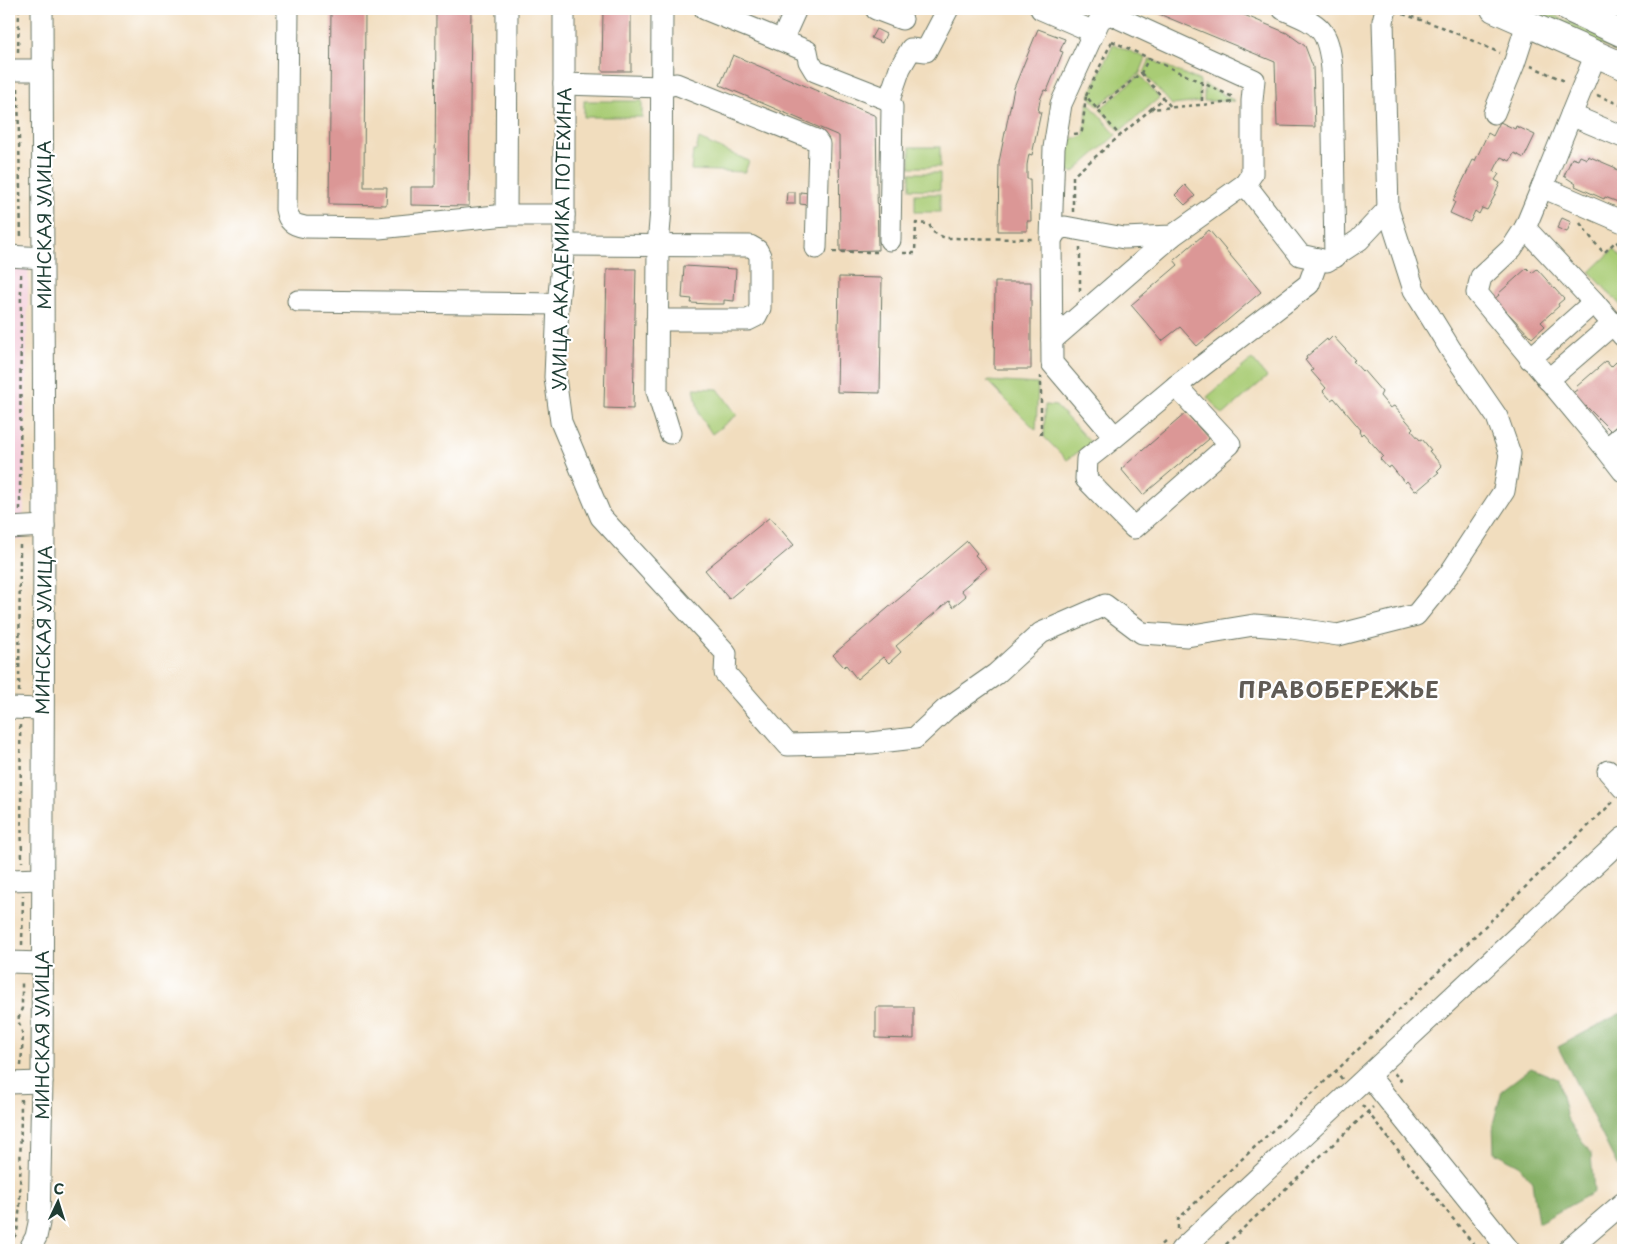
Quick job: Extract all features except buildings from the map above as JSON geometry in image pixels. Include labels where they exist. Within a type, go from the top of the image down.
[{"type":"main road","points":[[1494,9],[1623,66]]},
{"type":"main road","points":[[1569,9],[1623,34]]},
{"type":"street","name":"МИНСКАЯ УЛИЦА","points":[[30,1250],[36,1237],[39,1223],[24,1082],[24,879],[42,709],[44,526],[42,9]]},
{"type":"street","points":[[288,9],[286,209],[288,218],[295,225],[305,227],[379,228],[506,215],[564,215]]},
{"type":"street","points":[[506,215],[507,9]]},
{"type":"street","name":"УЛИЦА АКАДЕМИКА ПОТЕХИНА","points":[[564,9],[564,245],[558,304],[555,377],[561,422],[601,517],[726,653],[726,673],[788,745],[871,742],[915,738],[946,709],[996,674],[1041,633],[1105,605],[1142,633],[1187,636],[1254,625],[1292,628],[1338,635],[1416,615],[1450,572],[1504,491],[1510,454],[1497,417],[1451,350],[1414,290],[1388,209]]},
{"type":"street","points":[[662,9],[661,209],[658,246],[657,391],[670,433]]},
{"type":"street","points":[[705,9],[807,51],[809,61],[815,71],[888,100],[892,107],[888,248]]},
{"type":"street","points":[[782,40],[796,9]]},
{"type":"street","points":[[876,9],[902,19]]},
{"type":"street","points":[[888,100],[900,68],[911,50],[926,51],[948,9]]},
{"type":"street","points":[[1041,9],[1103,36]]},
{"type":"street","points":[[1283,9],[1313,22],[1326,37],[1330,50],[1332,69],[1326,258]]},
{"type":"street","points":[[1176,386],[1230,444],[1134,528],[1086,478],[1087,459],[1176,386],[1309,284],[1326,258],[1359,240],[1388,209],[1383,21],[1386,9]]},
{"type":"street","points":[[1052,340],[1172,236],[1245,184],[1252,174],[1252,101],[1254,80],[1110,14],[1100,19],[1103,36],[1061,104],[1056,133],[1051,239],[1052,363],[1115,437]]},
{"type":"street","points":[[1494,113],[1514,64],[1527,24]]},
{"type":"street","points":[[1596,54],[1524,228],[1512,248],[1481,277],[1477,294],[1623,471]]},
{"type":"street","points":[[13,70],[42,70]]},
{"type":"street","points":[[564,84],[662,87],[676,84],[816,140],[819,144],[823,250]]},
{"type":"street","points":[[1571,115],[1623,137]]},
{"type":"street","points":[[1245,184],[1300,255],[1326,258]]},
{"type":"street","points":[[1542,187],[1623,222]]},
{"type":"street","points":[[1051,239],[1057,230],[1065,227],[1124,238],[1172,236]]},
{"type":"street","points":[[1524,228],[1618,330],[1548,380]]},
{"type":"street","points":[[564,245],[750,246],[757,250],[760,256],[760,308],[756,316],[748,320],[657,320]]},
{"type":"street","points":[[15,256],[42,258]]},
{"type":"street","points":[[298,301],[558,304]]},
{"type":"street","points":[[1530,359],[1594,302]]},
{"type":"street","points":[[1606,449],[1623,435]]},
{"type":"street","points":[[14,528],[44,526]]},
{"type":"street","points":[[14,708],[42,709]]},
{"type":"street","points":[[1608,771],[1623,788]]},
{"type":"street","points":[[1173,1242],[1376,1068],[1623,838]]},
{"type":"street","points":[[1376,1068],[1384,1095],[1509,1250]]},
{"type":"street","points":[[1568,1250],[1623,1203]]},
{"type":"path","points":[[9,1244],[17,1233],[20,1204],[24,1082],[23,1035],[18,1020],[22,1008],[24,963],[24,879],[14,708],[15,256],[13,70],[19,9]]},
{"type":"path","points":[[1103,36],[1202,81],[1242,102],[1151,108]]},
{"type":"path","points":[[1098,109],[1141,73],[1149,58]]},
{"type":"path","points":[[1141,73],[1172,108]]},
{"type":"path","points":[[1202,81],[1202,104]]},
{"type":"path","points":[[1056,133],[1081,133],[1086,96],[1120,136]]},
{"type":"path","points":[[1080,315],[1080,246],[1072,223],[1073,176],[1163,98]]},
{"type":"path","points":[[1579,202],[1576,217],[1594,243],[1604,253],[1616,241],[1623,250]]},
{"type":"path","points":[[823,250],[888,248],[915,253],[916,223],[929,224],[933,232],[945,238],[1051,239]]},
{"type":"path","points":[[1220,1250],[1400,1080],[1376,1068]]},
{"type":"path","points":[[1155,1250],[1173,1242],[1178,1229],[1178,1219],[1336,1071]]},
{"type":"shaded area","points":[[9,247],[29,247],[23,540],[9,540]]},
{"type":"green space","points":[[1522,9],[1540,9],[1623,46],[1623,55]]},
{"type":"green space","points":[[1113,44],[1146,58],[1140,73],[1098,106],[1089,96]]},
{"type":"green space","points":[[1150,59],[1200,81],[1200,102],[1172,105],[1144,73]]},
{"type":"green space","points":[[1140,75],[1159,98],[1120,131],[1100,109]]},
{"type":"green space","points":[[1204,84],[1235,101],[1204,101]]},
{"type":"green space","points":[[584,101],[642,101],[642,117],[584,117]]},
{"type":"green space","points":[[1088,102],[1116,135],[1073,173],[1060,165],[1063,138],[1078,138],[1084,135]]},
{"type":"green space","points":[[699,139],[749,161],[745,172],[691,170],[693,151],[696,151]]},
{"type":"green space","points":[[910,147],[940,147],[940,167],[910,167]]},
{"type":"green space","points":[[910,173],[940,173],[940,190],[910,189]]},
{"type":"green space","points":[[915,194],[940,194],[940,212],[915,212]]},
{"type":"green space","points":[[1614,249],[1623,259],[1623,308],[1590,272]]},
{"type":"green space","points":[[1252,359],[1267,377],[1223,415],[1207,397]]},
{"type":"green space","points":[[987,381],[1038,384],[1036,430]]},
{"type":"green space","points":[[694,388],[718,389],[737,415],[712,434],[699,414]]},
{"type":"green space","points":[[1045,405],[1056,406],[1091,443],[1067,460],[1044,437]]},
{"type":"green space","points":[[1619,1014],[1623,1014],[1623,1164],[1618,1167],[1558,1047]]},
{"type":"green space","points":[[1531,1068],[1558,1079],[1567,1118],[1591,1154],[1594,1192],[1538,1223],[1532,1182],[1519,1165],[1494,1152],[1493,1124],[1502,1090]]},
{"type":"district","name":"ПРАВОБЕРЕЖЬЕ","points":[[1339,688]]}]
